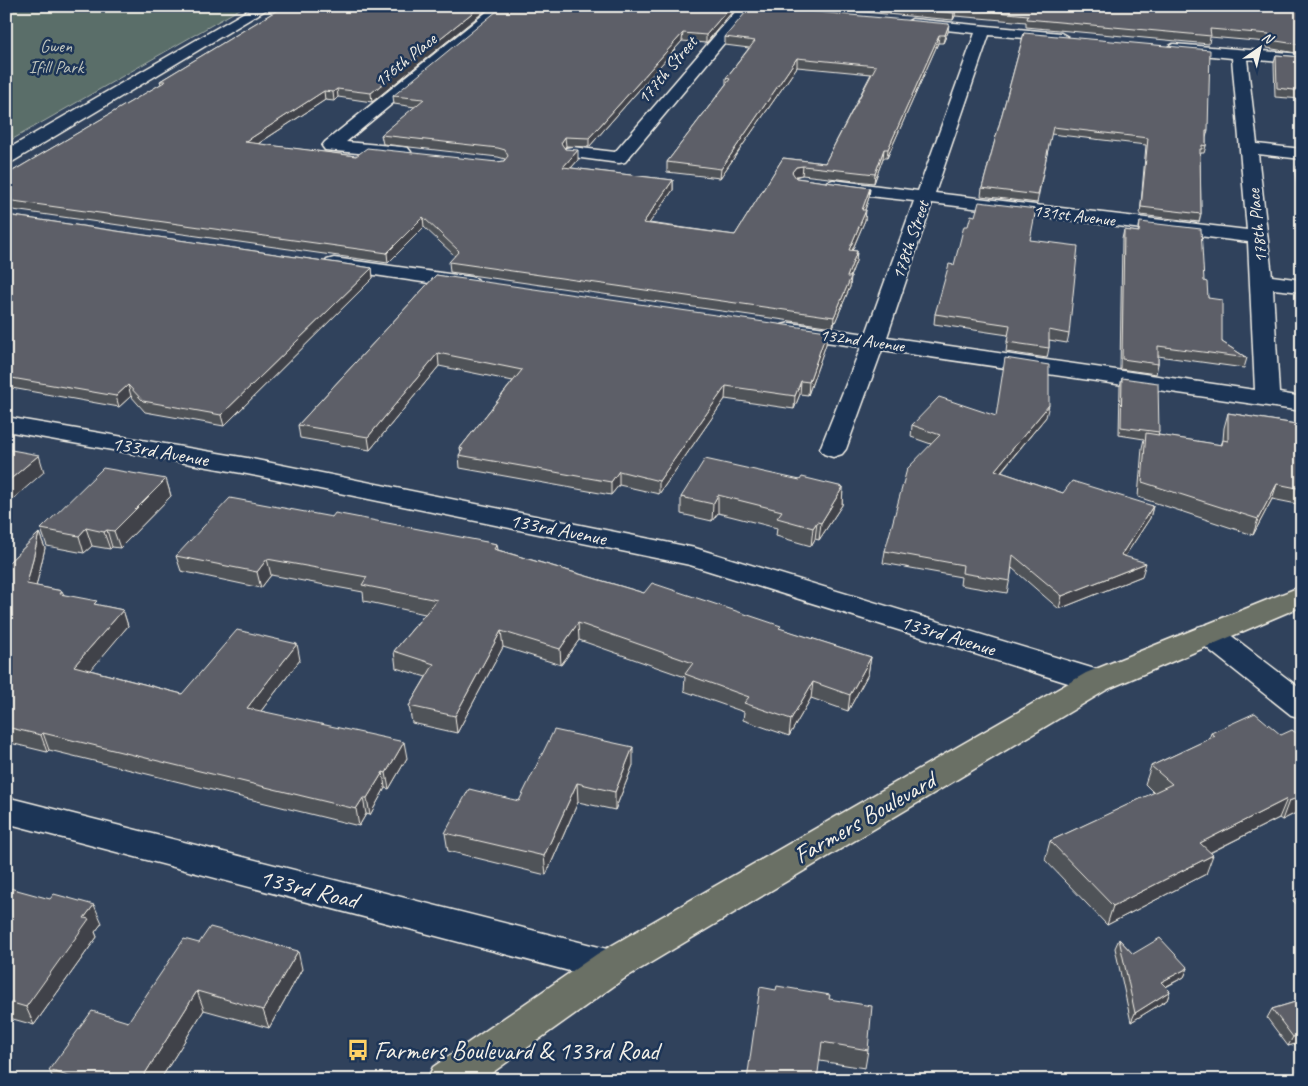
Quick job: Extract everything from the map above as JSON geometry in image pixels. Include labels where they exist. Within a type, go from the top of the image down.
[{"type":"main road","name":"Farmers Boulevard","points":[[448,1080],[612,966],[1098,680],[1302,595]]},
{"type":"street","points":[[6,158],[265,6]]},
{"type":"street","name":"176th Place","points":[[420,155],[331,146],[503,6]]},
{"type":"street","points":[[726,6],[806,14]]},
{"type":"street","name":"177th Street","points":[[572,152],[619,158],[746,8]]},
{"type":"street","points":[[894,22],[1072,38]]},
{"type":"street","name":"178th Street","points":[[833,449],[874,342],[983,30]]},
{"type":"street","points":[[1160,46],[1302,59]]},
{"type":"street","name":"178th Place","points":[[1239,54],[1262,281],[1267,399]]},
{"type":"street","points":[[1249,148],[1302,154]]},
{"type":"street","name":"131st Avenue","points":[[811,183],[1258,237]]},
{"type":"street","points":[[312,260],[489,286]]},
{"type":"street","points":[[1262,281],[1302,286]]},
{"type":"street","name":"132nd Avenue","points":[[765,326],[1302,404]]},
{"type":"street","name":"133rd Avenue","points":[[6,424],[247,466],[696,557],[1098,680]]},
{"type":"street","points":[[1209,634],[1302,707]]},
{"type":"street","name":"133rd Road","points":[[6,810],[612,966]]},
{"type":"green space","name":"Gwen Ifill Park","points":[[6,6],[245,6],[6,143]]},
{"type":"building","points":[[284,6],[481,6],[371,93],[337,89],[333,92],[324,91],[245,142],[356,156],[367,148],[497,162],[504,161],[508,156],[505,150],[381,135],[424,99],[393,96],[503,6],[731,6],[706,35],[683,33],[589,138],[565,137],[561,143],[565,149],[578,150],[563,167],[673,180],[643,223],[735,235],[783,158],[825,163],[876,66],[797,58],[721,169],[667,162],[730,79],[726,78],[755,41],[725,37],[751,6],[949,24],[945,35],[939,35],[888,149],[884,149],[875,174],[803,166],[796,167],[792,172],[796,178],[870,188],[862,210],[866,210],[849,250],[857,251],[847,277],[851,277],[834,317],[449,262],[459,251],[423,217],[387,253],[6,200],[6,175],[166,81],[160,81]]},
{"type":"building","points":[[883,6],[1294,6],[1302,9],[1302,45],[1270,40],[1269,34],[1210,29],[1211,36],[1027,19],[1028,15],[956,8],[954,13]]},
{"type":"building","points":[[1024,33],[1210,50],[1208,130],[1206,130],[1206,146],[1202,145],[1202,149],[1200,149],[1201,214],[1141,207],[1148,138],[1053,127],[1038,195],[982,188]]},
{"type":"building","points":[[1276,55],[1302,57],[1302,91],[1277,88]]},
{"type":"building","points":[[1297,166],[1302,166],[1302,193]]},
{"type":"building","points":[[979,202],[1036,209],[1030,240],[1078,246],[1069,334],[1049,330],[1049,348],[1007,342],[1010,325],[935,314],[949,264],[954,265],[964,226],[968,226],[971,215],[975,216]]},
{"type":"building","points":[[6,215],[372,268],[221,415],[143,401],[128,385],[116,396],[6,377]]},
{"type":"building","points":[[1140,222],[1201,229],[1204,281],[1207,282],[1208,298],[1222,300],[1222,342],[1247,358],[1158,346],[1158,364],[1122,359],[1124,230],[1139,232]]},
{"type":"building","points":[[436,275],[827,331],[809,382],[801,381],[795,396],[726,386],[659,481],[619,471],[611,482],[459,455],[463,449],[460,448],[522,370],[438,353],[368,437],[298,425]]},
{"type":"building","points":[[1005,358],[1049,365],[1049,405],[995,470],[1063,493],[1072,481],[1153,506],[1121,555],[1146,563],[1062,596],[1013,555],[1010,581],[962,573],[963,565],[885,551],[907,469],[940,435],[912,425],[939,397],[996,416]]},
{"type":"building","points":[[1122,378],[1158,383],[1159,432],[1121,427]]},
{"type":"building","points":[[1228,413],[1302,425],[1302,489],[1277,484],[1258,519],[1142,482],[1146,433],[1222,445],[1223,440],[1228,441]]},
{"type":"building","points":[[6,449],[39,455],[6,483]]},
{"type":"building","points":[[705,459],[800,480],[802,477],[843,487],[821,523],[817,522],[813,528],[777,518],[782,511],[718,495],[713,504],[681,497]]},
{"type":"building","points":[[103,468],[166,479],[114,531],[107,530],[104,532],[86,528],[79,536],[41,529]]},
{"type":"building","points":[[230,498],[332,517],[335,513],[497,544],[494,549],[644,593],[652,583],[781,626],[779,628],[871,657],[850,695],[813,682],[791,719],[744,703],[749,697],[685,674],[693,663],[578,623],[560,649],[501,631],[455,716],[409,706],[434,664],[394,651],[437,600],[362,585],[367,577],[267,559],[257,572],[176,556]]},
{"type":"building","points":[[39,533],[27,584],[62,591],[60,594],[97,601],[94,604],[123,610],[74,666],[182,694],[237,630],[297,644],[247,708],[404,742],[386,773],[383,772],[367,798],[363,798],[356,809],[43,733],[41,735],[6,727],[6,565]]},
{"type":"building","points":[[1255,713],[1281,735],[1292,730],[1302,737],[1302,796],[1289,801],[1287,799],[1200,843],[1213,855],[1113,906],[1050,841],[1172,784],[1151,766],[1215,736],[1211,733]]},
{"type":"building","points":[[554,730],[633,747],[615,792],[577,783],[544,856],[445,833],[469,789],[519,801]]},
{"type":"building","points":[[6,887],[50,899],[54,894],[94,905],[84,918],[89,919],[26,1007],[6,1001]]},
{"type":"building","points":[[210,927],[298,951],[263,1010],[197,991],[141,1080],[80,1080],[49,1070],[92,1011],[128,1022],[184,939],[199,943]]},
{"type":"building","points":[[1160,938],[1188,968],[1161,982],[1170,991],[1135,1013],[1119,939],[1133,954]]},
{"type":"building","points":[[777,986],[830,995],[829,999],[872,1006],[868,1050],[822,1042],[817,1080],[747,1080],[760,987],[776,990]]},
{"type":"building","points":[[1302,1000],[1302,1034],[1293,1037],[1272,1009]]},
{"type":"place","name":"Farmers Boulevard & 133rd Road","points":[[358,1050]]}]
